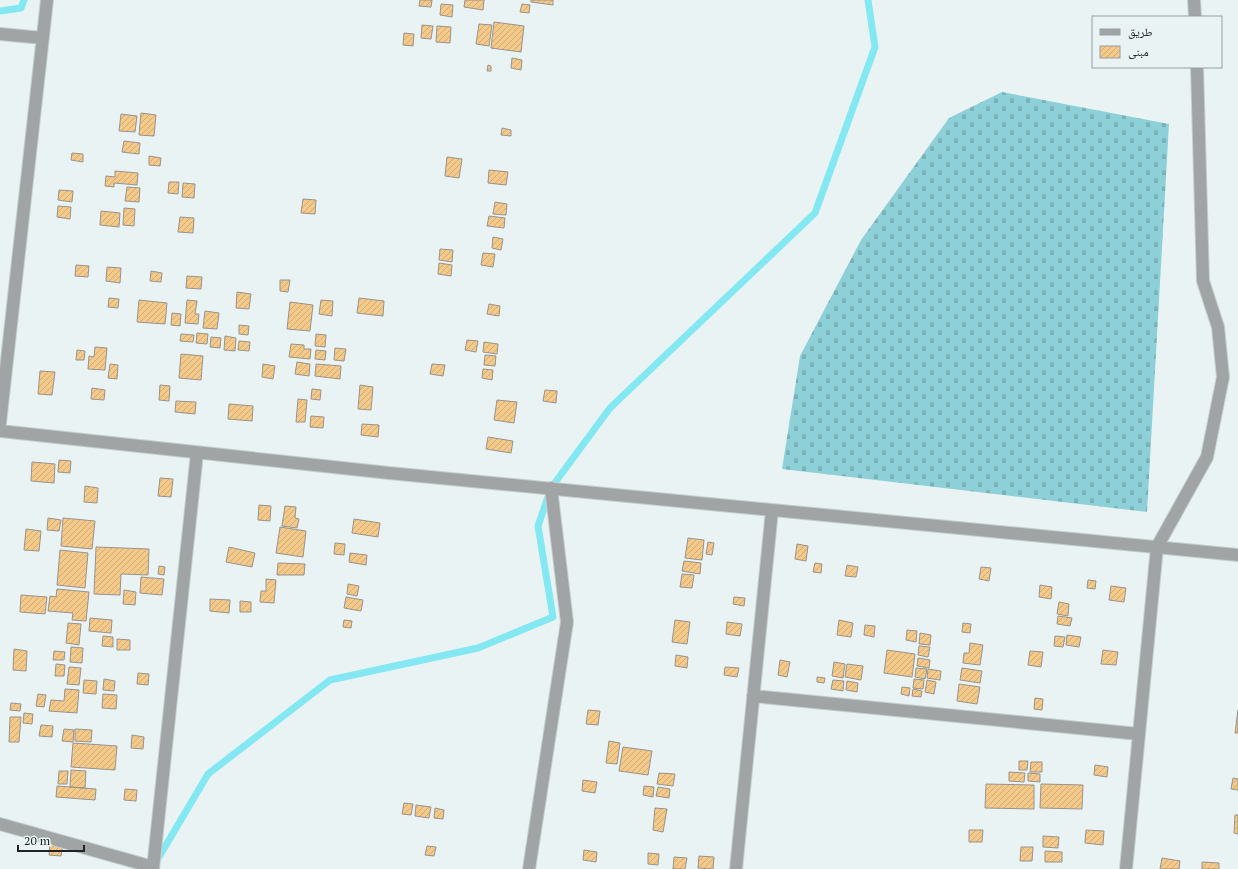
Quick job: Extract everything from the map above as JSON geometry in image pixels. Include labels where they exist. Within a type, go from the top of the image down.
[{"type":"street","points":[[0,423],[47,0]]},
{"type":"street","points":[[1194,0],[1195,16]]},
{"type":"street","points":[[0,34],[43,38]]},
{"type":"street","points":[[1126,869],[1157,547],[1207,457],[1223,377],[1218,327],[1203,281],[1196,68]]},
{"type":"street","points":[[0,431],[197,453],[1238,555]]},
{"type":"street","points":[[0,824],[153,868],[197,453]]},
{"type":"street","points":[[529,869],[567,622],[551,488]]},
{"type":"street","points":[[736,869],[772,510]]},
{"type":"street","points":[[753,696],[1139,734]]},
{"type":"green space","points":[[1002,92],[1169,124],[1147,512],[782,469],[800,356],[861,240],[949,118]]},
{"type":"building","points":[[420,0],[432,0],[431,7],[419,6]]},
{"type":"building","points":[[465,0],[484,0],[483,10],[464,7]]},
{"type":"building","points":[[531,0],[553,0],[553,5],[531,2]]},
{"type":"building","points":[[441,4],[453,5],[452,17],[440,15]]},
{"type":"building","points":[[522,4],[530,5],[529,13],[520,12]]},
{"type":"building","points":[[494,22],[524,26],[521,52],[491,48]]},
{"type":"building","points":[[479,24],[492,25],[489,46],[476,44]]},
{"type":"building","points":[[422,25],[433,26],[431,39],[421,38]]},
{"type":"building","points":[[437,26],[451,27],[450,43],[436,42]]},
{"type":"building","points":[[404,33],[414,34],[413,46],[403,45]]},
{"type":"building","points":[[512,58],[522,60],[521,70],[511,68]]},
{"type":"building","points":[[488,65],[491,66],[491,71],[487,71]]},
{"type":"building","points":[[141,113],[156,115],[154,136],[139,135]]},
{"type":"building","points":[[121,114],[137,116],[135,132],[119,131]]},
{"type":"building","points":[[502,128],[511,130],[511,136],[501,135]]},
{"type":"building","points":[[124,141],[140,143],[139,154],[122,152]]},
{"type":"building","points":[[72,153],[83,154],[83,162],[71,160]]},
{"type":"building","points":[[149,156],[161,158],[160,166],[149,165]]},
{"type":"building","points":[[447,157],[462,159],[459,178],[445,176]]},
{"type":"building","points":[[489,170],[508,172],[506,185],[488,183]]},
{"type":"building","points":[[115,171],[138,173],[137,185],[114,183],[114,187],[105,186],[106,176],[115,177]]},
{"type":"building","points":[[169,182],[179,182],[178,194],[168,193]]},
{"type":"building","points":[[183,183],[195,184],[194,198],[182,197]]},
{"type":"building","points":[[127,187],[140,188],[139,202],[125,201]]},
{"type":"building","points":[[59,190],[73,191],[72,202],[58,200]]},
{"type":"building","points":[[303,199],[316,200],[315,214],[301,213]]},
{"type":"building","points":[[495,202],[507,204],[506,215],[493,214]]},
{"type":"building","points":[[58,206],[71,207],[70,219],[57,217]]},
{"type":"building","points":[[124,208],[135,209],[134,226],[123,225]]},
{"type":"building","points":[[101,211],[120,213],[119,227],[100,225]]},
{"type":"building","points":[[489,216],[505,218],[504,228],[487,226]]},
{"type":"building","points":[[180,217],[194,218],[193,233],[178,232]]},
{"type":"building","points":[[493,237],[503,239],[501,250],[492,248]]},
{"type":"building","points":[[440,249],[453,250],[452,262],[439,260]]},
{"type":"building","points":[[483,253],[495,254],[493,267],[481,265]]},
{"type":"building","points":[[439,263],[452,265],[451,276],[438,274]]},
{"type":"building","points":[[76,265],[89,266],[88,277],[75,276]]},
{"type":"building","points":[[107,267],[121,268],[120,283],[106,281]]},
{"type":"building","points":[[151,271],[162,273],[161,282],[150,281]]},
{"type":"building","points":[[187,276],[202,277],[201,289],[186,288]]},
{"type":"building","points":[[280,280],[290,280],[288,292],[280,291]]},
{"type":"building","points":[[237,292],[251,294],[249,309],[236,308]]},
{"type":"building","points":[[109,298],[119,299],[118,308],[108,307]]},
{"type":"building","points":[[359,298],[384,301],[383,316],[357,313]]},
{"type":"building","points":[[139,300],[167,303],[165,324],[137,322]]},
{"type":"building","points":[[187,300],[197,301],[195,314],[199,314],[198,324],[185,323]]},
{"type":"building","points":[[321,300],[333,301],[332,316],[319,314]]},
{"type":"building","points":[[290,302],[313,305],[310,331],[287,329]]},
{"type":"building","points":[[489,304],[500,306],[499,316],[487,314]]},
{"type":"building","points":[[205,311],[219,313],[217,329],[203,328]]},
{"type":"building","points":[[172,313],[181,314],[180,326],[171,325]]},
{"type":"building","points":[[239,325],[249,326],[248,335],[239,334]]},
{"type":"building","points":[[197,333],[208,334],[207,344],[196,343]]},
{"type":"building","points":[[181,334],[194,335],[193,342],[180,341]]},
{"type":"building","points":[[316,334],[326,335],[325,347],[315,346]]},
{"type":"building","points":[[225,336],[236,338],[235,351],[224,350]]},
{"type":"building","points":[[211,337],[221,338],[220,348],[210,347]]},
{"type":"building","points":[[467,340],[478,341],[476,352],[465,350]]},
{"type":"building","points":[[239,341],[250,342],[249,351],[238,350]]},
{"type":"building","points":[[484,342],[498,344],[497,354],[483,352]]},
{"type":"building","points":[[291,344],[304,345],[304,349],[311,349],[310,359],[289,357]]},
{"type":"building","points":[[95,347],[107,348],[105,370],[88,369],[89,356],[94,357]]},
{"type":"building","points":[[335,348],[346,349],[344,361],[334,360]]},
{"type":"building","points":[[77,350],[85,351],[84,360],[76,360]]},
{"type":"building","points":[[316,350],[326,351],[325,360],[315,359]]},
{"type":"building","points":[[181,354],[203,356],[201,380],[179,378]]},
{"type":"building","points":[[485,355],[496,356],[495,366],[484,365]]},
{"type":"building","points":[[297,362],[310,364],[309,376],[295,374]]},
{"type":"building","points":[[110,364],[118,365],[117,379],[108,378]]},
{"type":"building","points":[[263,364],[275,366],[273,379],[262,377]]},
{"type":"building","points":[[316,364],[341,366],[340,379],[315,376]]},
{"type":"building","points":[[432,364],[445,365],[443,376],[430,374]]},
{"type":"building","points":[[483,369],[493,370],[492,380],[482,378]]},
{"type":"building","points":[[40,371],[55,372],[52,395],[38,394]]},
{"type":"building","points":[[160,385],[170,386],[169,401],[159,400]]},
{"type":"building","points":[[360,385],[373,387],[371,410],[358,409]]},
{"type":"building","points":[[92,388],[105,390],[104,400],[91,399]]},
{"type":"building","points":[[312,389],[321,390],[320,400],[311,399]]},
{"type":"building","points":[[545,390],[557,391],[556,403],[543,401]]},
{"type":"building","points":[[298,399],[307,400],[305,422],[296,422]]},
{"type":"building","points":[[497,400],[517,402],[514,423],[494,420]]},
{"type":"building","points":[[176,401],[196,402],[195,414],[175,412]]},
{"type":"building","points":[[229,404],[253,406],[252,421],[228,419]]},
{"type":"building","points":[[311,416],[324,417],[323,428],[310,427]]},
{"type":"building","points":[[362,424],[379,425],[378,437],[361,435]]},
{"type":"building","points":[[488,437],[513,441],[511,453],[486,449]]},
{"type":"building","points":[[59,460],[71,461],[70,473],[58,472]]},
{"type":"building","points":[[32,462],[55,464],[54,483],[31,481]]},
{"type":"building","points":[[160,478],[173,479],[171,497],[158,496]]},
{"type":"building","points":[[85,486],[98,488],[97,503],[84,502]]},
{"type":"building","points":[[259,505],[271,506],[270,521],[258,520]]},
{"type":"building","points":[[285,506],[296,507],[295,518],[299,519],[297,528],[282,526]]},
{"type":"building","points":[[48,518],[61,520],[59,531],[47,530]]},
{"type":"building","points":[[63,518],[95,521],[92,549],[61,546]]},
{"type":"building","points":[[354,519],[380,523],[378,537],[352,533]]},
{"type":"building","points":[[280,527],[306,531],[303,557],[276,553]]},
{"type":"building","points":[[26,529],[41,531],[39,551],[24,550]]},
{"type":"building","points":[[688,538],[704,540],[702,560],[685,558]]},
{"type":"building","points":[[708,542],[714,543],[712,555],[706,554]]},
{"type":"building","points":[[335,543],[345,544],[344,555],[334,554]]},
{"type":"building","points":[[797,544],[808,546],[806,561],[795,559]]},
{"type":"building","points":[[96,547],[149,549],[148,575],[121,574],[120,595],[94,594]]},
{"type":"building","points":[[229,547],[255,553],[252,567],[226,562]]},
{"type":"building","points":[[60,550],[88,553],[85,588],[57,585]]},
{"type":"building","points":[[350,553],[367,555],[366,565],[349,562]]},
{"type":"building","points":[[684,561],[701,563],[700,574],[682,571]]},
{"type":"building","points":[[278,563],[305,564],[304,575],[277,575]]},
{"type":"building","points":[[815,563],[822,564],[821,573],[813,572]]},
{"type":"building","points":[[847,565],[858,567],[856,577],[845,576]]},
{"type":"building","points":[[159,566],[165,567],[164,575],[158,574]]},
{"type":"building","points":[[981,567],[991,568],[989,581],[979,579]]},
{"type":"building","points":[[682,574],[694,575],[692,588],[680,587]]},
{"type":"building","points":[[141,577],[164,579],[162,595],[140,593]]},
{"type":"building","points":[[266,579],[276,580],[274,603],[260,602],[261,591],[266,591]]},
{"type":"building","points":[[1088,580],[1096,581],[1095,589],[1087,588]]},
{"type":"building","points":[[348,584],[359,586],[357,596],[347,594]]},
{"type":"building","points":[[1040,585],[1052,587],[1051,599],[1039,597]]},
{"type":"building","points":[[1111,586],[1126,588],[1124,602],[1109,600]]},
{"type":"building","points":[[57,589],[89,592],[86,621],[72,620],[73,613],[48,611],[50,596],[56,597]]},
{"type":"building","points":[[124,590],[136,592],[135,605],[123,604]]},
{"type":"building","points":[[21,595],[47,597],[45,614],[20,612]]},
{"type":"building","points":[[346,597],[363,600],[361,611],[344,608]]},
{"type":"building","points":[[734,597],[745,598],[744,606],[733,604]]},
{"type":"building","points":[[210,599],[230,600],[229,613],[210,611]]},
{"type":"building","points":[[240,601],[251,602],[251,612],[240,612]]},
{"type":"building","points":[[1059,602],[1069,604],[1068,616],[1057,614]]},
{"type":"building","points":[[1058,616],[1072,618],[1070,626],[1057,624]]},
{"type":"building","points":[[90,618],[112,620],[111,633],[89,631]]},
{"type":"building","points":[[344,620],[352,621],[351,628],[343,627]]},
{"type":"building","points":[[675,620],[690,622],[687,644],[672,642]]},
{"type":"building","points":[[839,620],[853,623],[851,637],[837,635]]},
{"type":"building","points":[[727,622],[742,624],[740,636],[726,634]]},
{"type":"building","points":[[68,623],[81,624],[79,645],[66,643]]},
{"type":"building","points":[[963,623],[971,624],[970,633],[962,632]]},
{"type":"building","points":[[865,625],[875,626],[874,637],[864,635]]},
{"type":"building","points":[[907,630],[917,631],[916,642],[906,640]]},
{"type":"building","points":[[920,633],[931,635],[930,645],[919,644]]},
{"type":"building","points":[[1067,635],[1081,637],[1079,647],[1066,645]]},
{"type":"building","points":[[103,636],[113,637],[113,647],[102,646]]},
{"type":"building","points":[[1055,636],[1065,637],[1063,647],[1054,646]]},
{"type":"building","points":[[117,639],[130,640],[130,650],[117,650]]},
{"type":"building","points":[[970,643],[983,645],[980,665],[963,663],[964,653],[969,653]]},
{"type":"building","points":[[919,646],[930,647],[928,657],[918,655]]},
{"type":"building","points":[[71,647],[83,648],[82,663],[70,662]]},
{"type":"building","points":[[14,649],[27,651],[26,671],[13,670]]},
{"type":"building","points":[[887,650],[915,654],[912,677],[884,673]]},
{"type":"building","points":[[1103,650],[1118,652],[1116,665],[1101,664]]},
{"type":"building","points":[[54,651],[65,652],[64,660],[53,660]]},
{"type":"building","points":[[1030,651],[1043,652],[1041,667],[1028,665]]},
{"type":"building","points":[[676,655],[688,657],[687,668],[675,666]]},
{"type":"building","points":[[918,658],[930,660],[929,668],[917,666]]},
{"type":"building","points":[[780,660],[790,662],[787,677],[778,675]]},
{"type":"building","points":[[834,662],[845,664],[843,678],[832,676]]},
{"type":"building","points":[[56,664],[65,665],[64,676],[55,676]]},
{"type":"building","points":[[847,664],[863,666],[861,680],[845,677]]},
{"type":"building","points":[[69,667],[81,668],[79,685],[67,684]]},
{"type":"building","points":[[725,667],[739,668],[737,677],[724,675]]},
{"type":"building","points":[[916,668],[927,669],[925,679],[915,677]]},
{"type":"building","points":[[962,668],[982,671],[980,683],[960,680]]},
{"type":"building","points":[[928,669],[941,671],[940,680],[927,678]]},
{"type":"building","points":[[138,673],[149,674],[148,685],[137,684]]},
{"type":"building","points":[[817,677],[825,678],[824,683],[817,682]]},
{"type":"building","points":[[104,679],[115,681],[114,691],[103,690]]},
{"type":"building","points":[[914,679],[924,680],[923,689],[913,688]]},
{"type":"building","points":[[84,680],[97,681],[96,694],[83,693]]},
{"type":"building","points":[[833,680],[844,681],[843,691],[831,689]]},
{"type":"building","points":[[927,680],[936,682],[934,694],[925,692]]},
{"type":"building","points":[[847,681],[858,683],[857,692],[846,690]]},
{"type":"building","points":[[959,684],[980,687],[977,704],[957,701]]},
{"type":"building","points":[[902,687],[910,688],[909,696],[901,694]]},
{"type":"building","points":[[65,689],[79,690],[77,713],[49,711],[51,700],[64,701]]},
{"type":"building","points":[[913,689],[922,691],[921,697],[912,696]]},
{"type":"building","points":[[38,694],[46,695],[44,707],[36,706]]},
{"type":"building","points":[[103,694],[117,695],[116,709],[102,708]]},
{"type":"building","points":[[1035,698],[1043,699],[1042,710],[1034,709]]},
{"type":"building","points":[[11,703],[21,704],[20,711],[10,710]]},
{"type":"building","points":[[588,710],[600,711],[598,725],[586,724]]},
{"type":"building","points":[[1238,710],[1238,733],[1235,733]]},
{"type":"building","points":[[24,713],[33,714],[32,724],[23,723]]},
{"type":"building","points":[[10,717],[21,717],[19,742],[9,742]]},
{"type":"building","points":[[41,725],[53,726],[52,737],[39,736]]},
{"type":"building","points":[[64,729],[74,730],[73,742],[62,741]]},
{"type":"building","points":[[75,729],[92,730],[91,742],[75,741]]},
{"type":"building","points":[[132,735],[144,737],[143,749],[131,748]]},
{"type":"building","points":[[609,741],[620,743],[617,764],[606,763]]},
{"type":"building","points":[[73,743],[117,746],[115,770],[71,767]]},
{"type":"building","points":[[623,747],[652,751],[648,775],[619,771]]},
{"type":"building","points":[[1019,761],[1028,761],[1027,770],[1019,770]]},
{"type":"building","points":[[1031,762],[1042,762],[1042,772],[1030,772]]},
{"type":"building","points":[[1095,765],[1108,767],[1107,777],[1094,775]]},
{"type":"building","points":[[71,770],[86,771],[85,788],[70,787]]},
{"type":"building","points":[[59,771],[68,771],[67,784],[58,784]]},
{"type":"building","points":[[1009,772],[1025,773],[1024,782],[1009,781]]},
{"type":"building","points":[[659,773],[675,774],[673,786],[657,784]]},
{"type":"building","points":[[1028,773],[1040,774],[1040,782],[1028,781]]},
{"type":"building","points":[[1233,778],[1238,779],[1238,790],[1231,789]]},
{"type":"building","points":[[583,780],[597,782],[595,793],[582,791]]},
{"type":"building","points":[[986,784],[1034,785],[1034,809],[985,808]]},
{"type":"building","points":[[1041,784],[1083,785],[1082,809],[1040,808]]},
{"type":"building","points":[[57,786],[96,789],[95,800],[56,797]]},
{"type":"building","points":[[644,786],[654,787],[653,797],[643,795]]},
{"type":"building","points":[[658,787],[670,789],[669,798],[656,796]]},
{"type":"building","points":[[125,789],[137,790],[136,801],[124,800]]},
{"type":"building","points":[[404,803],[413,804],[411,815],[402,814]]},
{"type":"building","points":[[416,805],[431,807],[429,818],[415,816]]},
{"type":"building","points":[[435,808],[444,810],[443,819],[434,818]]},
{"type":"building","points":[[655,808],[667,809],[663,832],[653,830]]},
{"type":"building","points":[[1235,815],[1238,815],[1238,834],[1234,833]]},
{"type":"building","points":[[969,830],[983,830],[982,842],[969,842]]},
{"type":"building","points":[[1086,830],[1104,831],[1103,845],[1085,843]]},
{"type":"building","points":[[1043,836],[1059,837],[1058,848],[1043,847]]},
{"type":"building","points":[[50,842],[63,843],[61,856],[49,855]]},
{"type":"building","points":[[427,846],[436,847],[434,856],[425,855]]},
{"type":"building","points":[[1021,847],[1033,847],[1032,861],[1020,861]]},
{"type":"building","points":[[584,850],[597,852],[596,862],[583,860]]},
{"type":"building","points":[[1045,851],[1062,852],[1062,862],[1045,862]]},
{"type":"building","points":[[648,853],[659,854],[658,865],[648,864]]},
{"type":"building","points":[[699,856],[714,857],[713,869],[698,868]]},
{"type":"building","points":[[674,857],[687,858],[685,869],[673,869]]},
{"type":"building","points":[[1162,858],[1180,861],[1179,869],[1160,869]]},
{"type":"building","points":[[1202,862],[1219,863],[1219,869],[1202,869]]},
{"type":"waterway","points":[[0,11],[21,8],[24,0]]},
{"type":"waterway","points":[[156,862],[208,774],[330,680],[478,648],[553,617],[538,526],[551,488],[610,408],[815,213],[875,47],[868,0]]}]
